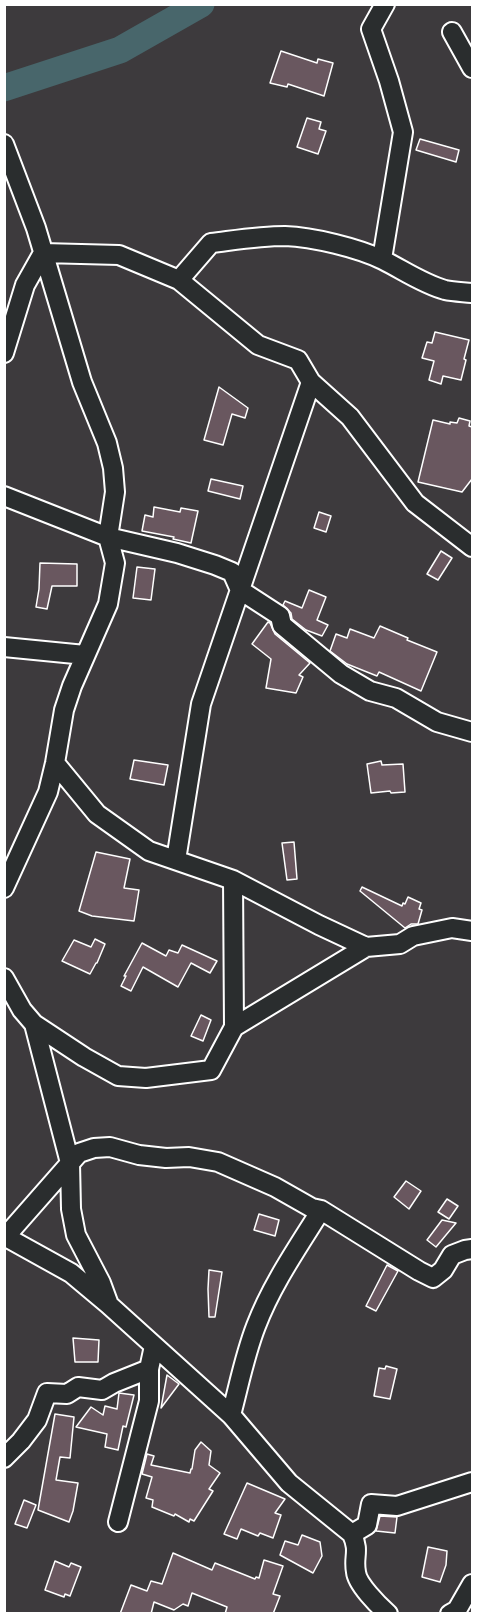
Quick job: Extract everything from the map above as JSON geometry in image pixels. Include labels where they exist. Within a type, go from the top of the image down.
[{"type":"street","points":[[382,259],[403,132],[371,29],[385,4]]},
{"type":"street","points":[[452,32],[472,68]]},
{"type":"street","points":[[4,144],[36,228],[82,382],[107,443],[113,468],[115,492],[108,537],[115,563],[110,594],[64,710],[48,792],[4,888]]},
{"type":"street","points":[[179,280],[211,243],[253,237],[287,236],[349,248],[382,259],[413,277],[444,290],[472,293]]},
{"type":"street","points":[[44,253],[119,255],[179,280],[258,345],[298,360],[311,382],[350,417],[416,503],[472,547]]},
{"type":"street","points":[[4,353],[25,285],[44,253]]},
{"type":"street","points":[[176,860],[201,704],[311,382]]},
{"type":"street","points":[[4,496],[108,537],[177,553],[232,572],[240,590],[280,616],[282,625],[341,674],[370,691],[396,698],[437,722],[472,732]]},
{"type":"street","points":[[4,647],[85,656]]},
{"type":"street","points":[[55,763],[97,814],[149,851],[233,880],[366,947]]},
{"type":"street","points":[[4,978],[22,1010],[34,1024],[118,1076],[146,1078],[211,1070],[234,1027],[233,880]]},
{"type":"street","points":[[234,1027],[366,947],[400,944],[413,936],[452,928],[472,931]]},
{"type":"street","points":[[34,1024],[70,1163],[71,1209],[76,1235],[101,1283],[108,1304]]},
{"type":"street","points":[[388,1614],[374,1601],[356,1574],[357,1545],[352,1534],[289,1483],[231,1415],[108,1304],[71,1273],[5,1236],[79,1153],[94,1148],[110,1147],[139,1155],[166,1158],[189,1157],[218,1162],[275,1186],[312,1208],[321,1209],[419,1271],[434,1278],[443,1270],[452,1255],[472,1249]]},
{"type":"street","points":[[231,1415],[255,1326],[268,1298],[321,1209]]},
{"type":"street","points":[[118,1522],[149,1401],[149,1369],[154,1346]]},
{"type":"street","points":[[4,1458],[37,1420],[47,1393],[67,1394],[78,1387],[102,1390],[149,1369]]},
{"type":"street","points":[[352,1534],[367,1525],[371,1504],[397,1506],[472,1482]]},
{"type":"street","points":[[450,1614],[457,1610],[472,1584]]},
{"type":"building","points":[[281,51],[317,63],[318,59],[333,63],[324,96],[288,84],[287,87],[270,83]]},
{"type":"building","points":[[307,118],[321,122],[319,129],[326,131],[318,154],[297,147]]},
{"type":"building","points":[[420,139],[459,150],[456,162],[416,150]]},
{"type":"building","points":[[435,332],[469,340],[461,380],[443,376],[441,384],[429,380],[434,361],[422,358],[427,342],[432,343]]},
{"type":"building","points":[[219,387],[248,408],[245,418],[232,414],[223,445],[204,440]]},
{"type":"building","points":[[459,418],[470,421],[469,426],[472,427],[472,479],[462,492],[418,482],[433,420],[450,424],[450,422],[457,423]]},
{"type":"building","points":[[211,479],[243,486],[240,499],[208,491]]},
{"type":"building","points":[[154,507],[180,512],[181,508],[198,511],[191,543],[142,531],[145,515],[153,517]]},
{"type":"building","points":[[319,512],[331,516],[326,532],[314,528]]},
{"type":"building","points":[[441,551],[452,558],[438,580],[427,574]]},
{"type":"building","points":[[40,563],[77,564],[77,586],[52,586],[47,609],[36,607]]},
{"type":"building","points":[[137,567],[155,569],[151,600],[133,598]]},
{"type":"building","points":[[309,590],[326,597],[317,620],[328,625],[322,636],[306,630],[292,619],[291,613],[283,605],[285,601],[302,608]]},
{"type":"building","points":[[268,622],[275,634],[310,663],[299,675],[303,677],[296,693],[266,688],[271,659],[252,644]]},
{"type":"building","points":[[380,626],[437,652],[421,691],[379,672],[377,676],[347,664],[330,651],[336,634],[347,638],[350,629],[374,638]]},
{"type":"building","points":[[134,760],[168,765],[164,785],[130,779]]},
{"type":"building","points":[[381,761],[382,765],[403,764],[405,792],[371,793],[367,764]]},
{"type":"building","points":[[294,842],[297,879],[287,880],[282,843]]},
{"type":"building","points":[[96,852],[130,859],[124,888],[139,890],[134,921],[92,916],[79,911]]},
{"type":"building","points":[[362,887],[402,906],[408,897],[421,903],[419,909],[422,910],[418,924],[411,924],[405,928],[360,891]]},
{"type":"building","points":[[95,939],[105,944],[90,974],[62,961],[74,940],[91,947]]},
{"type":"building","points":[[142,943],[166,956],[169,950],[178,953],[182,945],[217,961],[210,973],[191,963],[178,987],[143,967],[131,991],[121,986]]},
{"type":"building","points":[[201,1015],[211,1020],[203,1041],[191,1036]]},
{"type":"building","points":[[406,1181],[421,1191],[409,1209],[394,1197]]},
{"type":"building","points":[[447,1199],[458,1206],[449,1219],[438,1212]]},
{"type":"building","points":[[259,1214],[279,1220],[275,1236],[254,1230]]},
{"type":"building","points":[[442,1220],[456,1223],[436,1247],[427,1240]]},
{"type":"building","points":[[387,1265],[398,1271],[376,1311],[366,1306]]},
{"type":"building","points":[[209,1270],[222,1272],[215,1317],[209,1317]]},
{"type":"building","points":[[73,1338],[99,1340],[98,1362],[75,1362]]},
{"type":"building","points":[[386,1366],[397,1369],[390,1399],[374,1396],[379,1368],[385,1369]]},
{"type":"building","points":[[167,1375],[179,1384],[161,1408]]},
{"type":"building","points":[[119,1393],[134,1395],[126,1427],[123,1426],[118,1450],[105,1447],[107,1434],[76,1427],[91,1407],[103,1415],[105,1406],[117,1409]]},
{"type":"building","points":[[55,1414],[74,1417],[70,1458],[60,1457],[56,1480],[78,1483],[69,1522],[38,1510]]},
{"type":"building","points":[[201,1442],[211,1451],[209,1465],[220,1473],[209,1489],[213,1491],[194,1521],[190,1519],[189,1522],[175,1514],[174,1516],[152,1507],[153,1500],[146,1498],[152,1477],[142,1474],[147,1454],[154,1456],[151,1465],[190,1473],[195,1450]]},
{"type":"building","points":[[247,1483],[285,1499],[275,1513],[281,1515],[273,1538],[260,1533],[258,1536],[241,1529],[237,1539],[224,1534]]},
{"type":"building","points":[[24,1500],[36,1505],[27,1528],[15,1524]]},
{"type":"building","points":[[380,1516],[397,1517],[395,1533],[376,1531]]},
{"type":"building","points":[[302,1535],[320,1542],[322,1556],[313,1573],[280,1555],[285,1541],[298,1545]]},
{"type":"building","points":[[428,1547],[447,1551],[446,1565],[440,1582],[422,1577]]},
{"type":"building","points":[[173,1553],[212,1570],[215,1563],[255,1579],[259,1578],[264,1560],[283,1566],[273,1594],[280,1596],[273,1614],[225,1614],[227,1607],[192,1593],[188,1606],[183,1604],[174,1610],[154,1602],[151,1614],[120,1614],[131,1585],[147,1591],[151,1581],[162,1584]]},
{"type":"building","points":[[55,1561],[69,1567],[71,1563],[81,1567],[70,1596],[65,1594],[64,1597],[45,1590]]},
{"type":"waterway","points":[[4,88],[120,50],[201,4]]}]
